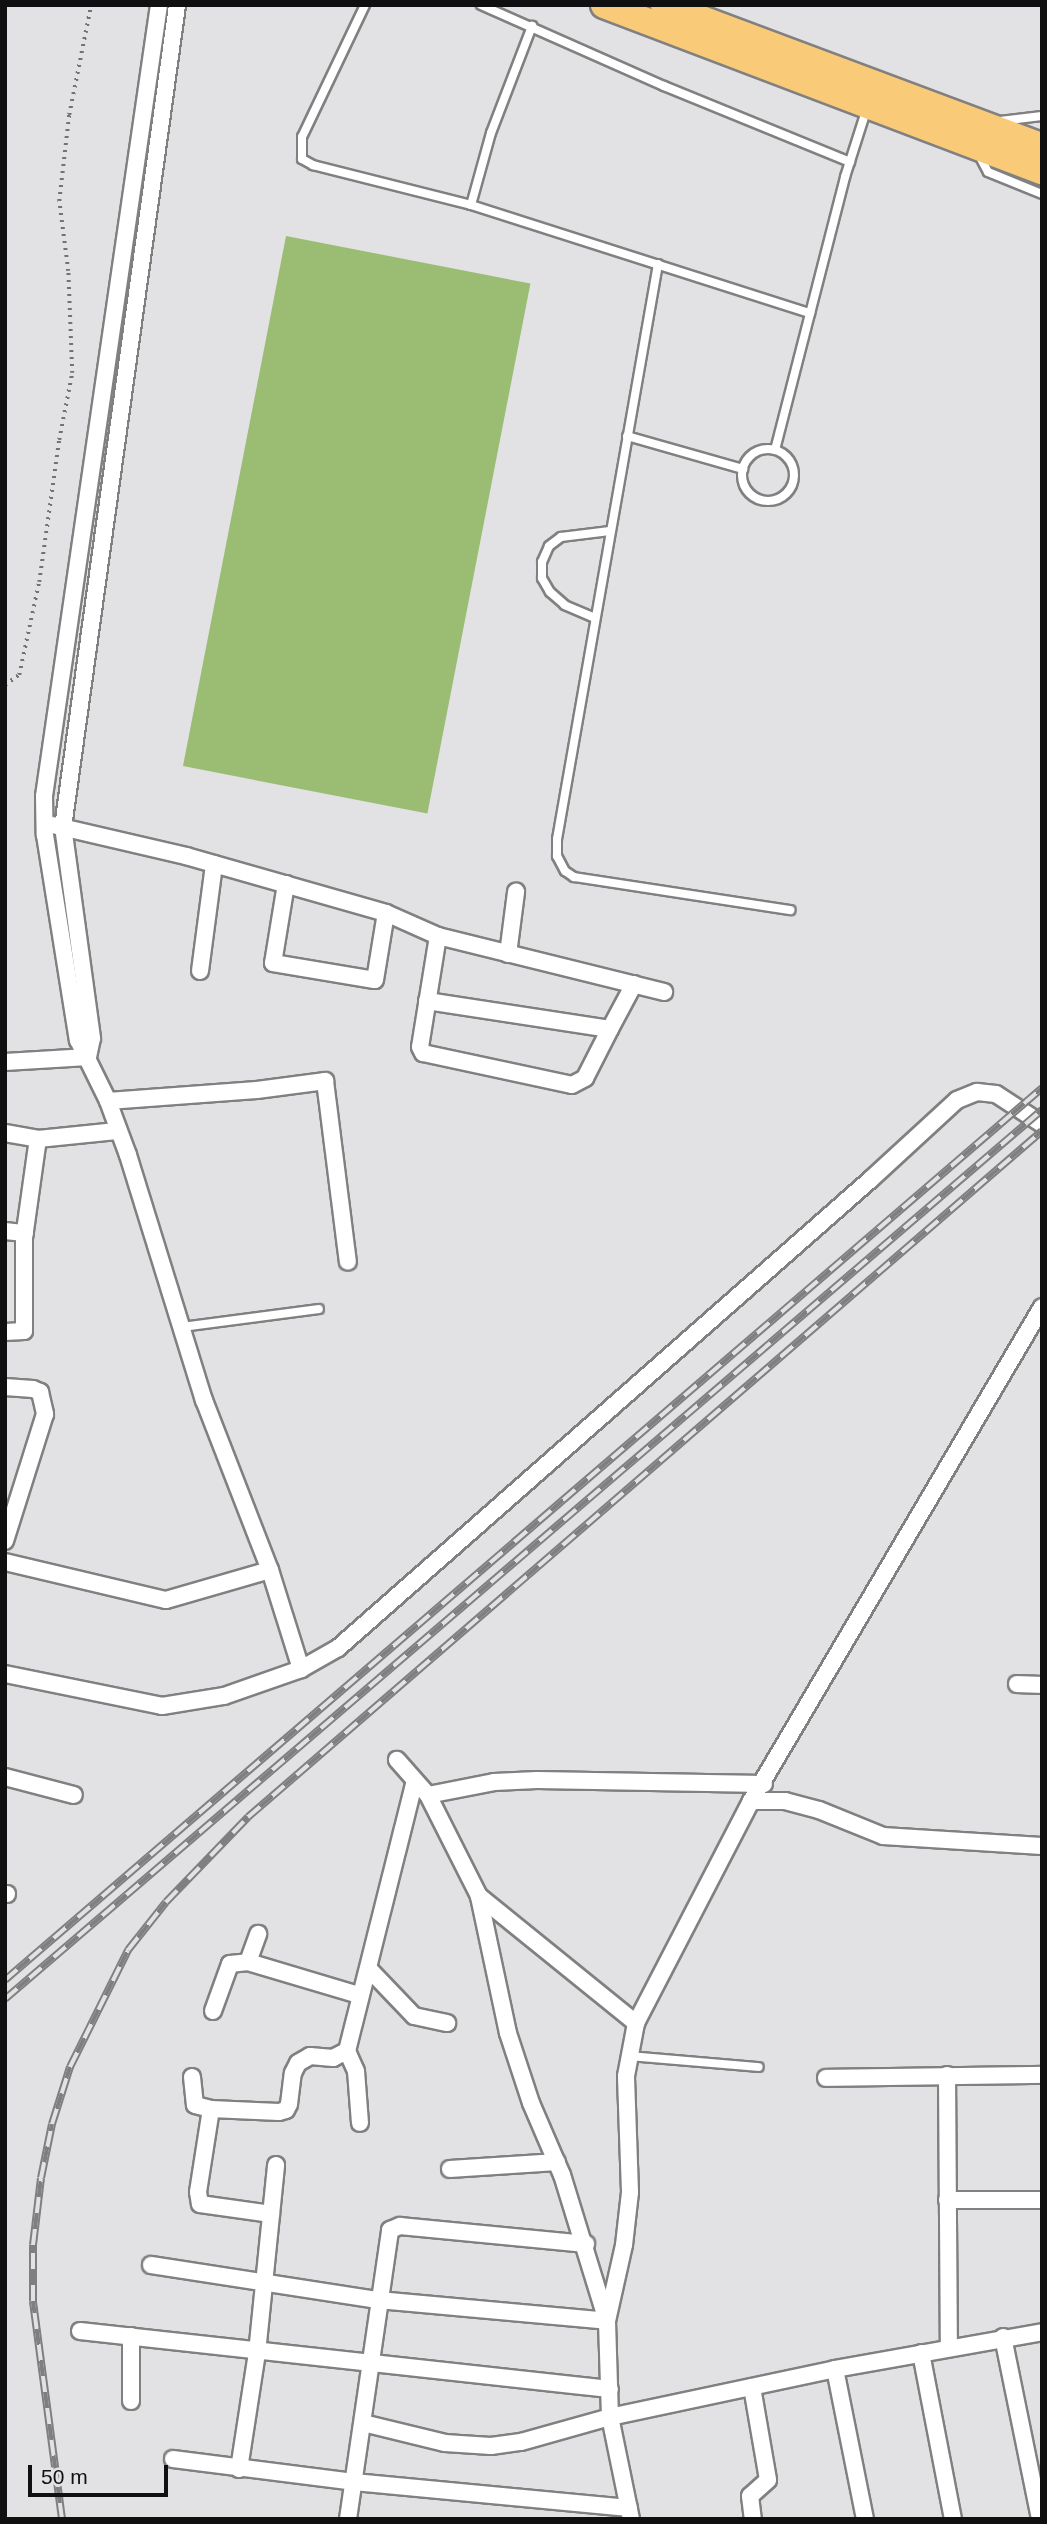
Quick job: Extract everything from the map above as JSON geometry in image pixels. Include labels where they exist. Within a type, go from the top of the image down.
[{"type":"main road","points":[[604,5],[1026,148],[1042,171]]},
{"type":"main road","points":[[664,5],[872,94]]},
{"type":"street","points":[[159,5],[44,796],[45,823],[78,1040],[108,1101],[204,1400],[270,1570],[302,1669]]},
{"type":"street","points":[[88,1057],[92,1038],[64,827],[177,5]]},
{"type":"street","points":[[105,374],[124,377]]},
{"type":"street","points":[[45,823],[286,884],[386,913],[438,936],[664,992]]},
{"type":"street","points":[[200,971],[214,864]]},
{"type":"street","points":[[286,884],[273,963],[375,980],[386,913]]},
{"type":"street","points":[[508,954],[516,892]]},
{"type":"street","points":[[438,936],[420,1047],[423,1053],[572,1085],[585,1078],[634,984]]},
{"type":"street","points":[[427,1002],[610,1028]]},
{"type":"street","points":[[5,1062],[88,1057]]},
{"type":"street","points":[[108,1101],[325,1082],[348,1262]]},
{"type":"street","points":[[5,1674],[162,1706],[224,1696],[302,1669],[338,1648],[870,1180],[957,1100],[977,1092],[996,1094],[1042,1124]]},
{"type":"street","points":[[5,1133],[38,1139],[117,1131]]},
{"type":"street","points":[[5,1332],[24,1331],[25,1233],[38,1139]]},
{"type":"street","points":[[5,1231],[25,1233]]},
{"type":"street","points":[[607,2321],[624,2245],[630,2192],[626,2076],[636,2023],[751,1801],[764,1784],[1042,1307]]},
{"type":"street","points":[[5,1387],[40,1392],[45,1414],[5,1541]]},
{"type":"street","points":[[5,1562],[166,1600],[270,1570]]},
{"type":"street","points":[[1017,1684],[1042,1685]]},
{"type":"street","points":[[173,2459],[630,2514],[610,2417],[607,2321],[586,2244],[557,2162],[531,2103],[508,2034],[479,1896],[428,1795],[397,1760]]},
{"type":"street","points":[[5,1777],[74,1795]]},
{"type":"street","points":[[428,1795],[494,1782],[537,1780],[764,1784]]},
{"type":"street","points":[[360,2123],[356,2071],[347,2051],[359,1994],[369,1969],[415,1781]]},
{"type":"street","points":[[751,1801],[785,1801],[819,1810],[884,1836],[1042,1846]]},
{"type":"street","points":[[479,1896],[636,2023]]},
{"type":"street","points":[[248,1962],[258,1934]]},
{"type":"street","points":[[213,2011],[230,1964],[248,1962],[359,1994]]},
{"type":"street","points":[[369,1969],[414,2016],[447,2023]]},
{"type":"street","points":[[192,2077],[195,2105],[211,2109],[286,2110],[293,2073],[298,2063],[310,2056],[333,2058],[347,2051]]},
{"type":"street","points":[[947,2075],[949,2347]]},
{"type":"street","points":[[826,2078],[1042,2075]]},
{"type":"street","points":[[211,2109],[198,2192],[200,2204],[271,2214]]},
{"type":"street","points":[[450,2169],[557,2162]]},
{"type":"street","points":[[239,2469],[257,2353],[276,2165]]},
{"type":"street","points":[[947,2200],[1042,2200]]},
{"type":"street","points":[[348,2519],[387,2236],[394,2227],[586,2244]]},
{"type":"street","points":[[151,2265],[378,2300],[607,2321]]},
{"type":"street","points":[[80,2331],[257,2353],[610,2389]]},
{"type":"street","points":[[363,2423],[445,2443],[491,2446],[521,2442],[610,2417],[752,2386],[949,2347],[1042,2332]]},
{"type":"street","points":[[131,2336],[131,2401]]},
{"type":"street","points":[[1003,2337],[1040,2519]]},
{"type":"street","points":[[920,2353],[953,2519]]},
{"type":"street","points":[[835,2369],[865,2519]]},
{"type":"street","points":[[752,2386],[768,2480],[750,2496],[753,2519]]},
{"type":"lane","points":[[365,5],[302,137],[302,159],[313,166],[471,205],[810,313]]},
{"type":"lane","points":[[481,5],[664,86],[850,162]]},
{"type":"lane","points":[[471,205],[491,133],[531,26]]},
{"type":"lane","points":[[775,450],[850,162],[872,94]]},
{"type":"lane","points":[[1042,116],[976,133],[988,172],[1042,194]]},
{"type":"lane","points":[[658,264],[557,839],[558,856],[565,870],[574,877],[790,909]]},
{"type":"lane","points":[[627,436],[743,468]]},
{"type":"lane","points":[[775,450],[788,459],[794,474],[790,490],[778,500],[762,501],[748,492],[742,477],[743,468],[752,455],[775,450]]},
{"type":"lane","points":[[595,618],[565,605],[550,592],[542,578],[542,562],[548,546],[561,537],[610,531]]},
{"type":"lane","points":[[182,1327],[319,1309]]},
{"type":"lane","points":[[630,2056],[759,2067]]},
{"type":"path","points":[[5,685],[19,675],[36,595],[72,373],[68,271],[59,201],[69,115],[86,18],[92,5]]},
{"type":"green space","points":[[286,236],[530,284],[427,814],[183,766]]},
{"type":"railway","points":[[5,1980],[1042,1088]]},
{"type":"railway","points":[[5,1999],[1042,1110]]},
{"type":"railway","points":[[62,2519],[33,2301],[33,2245],[41,2178],[52,2124],[70,2067],[128,1950],[166,1902],[248,1817],[1042,1131]]}]
